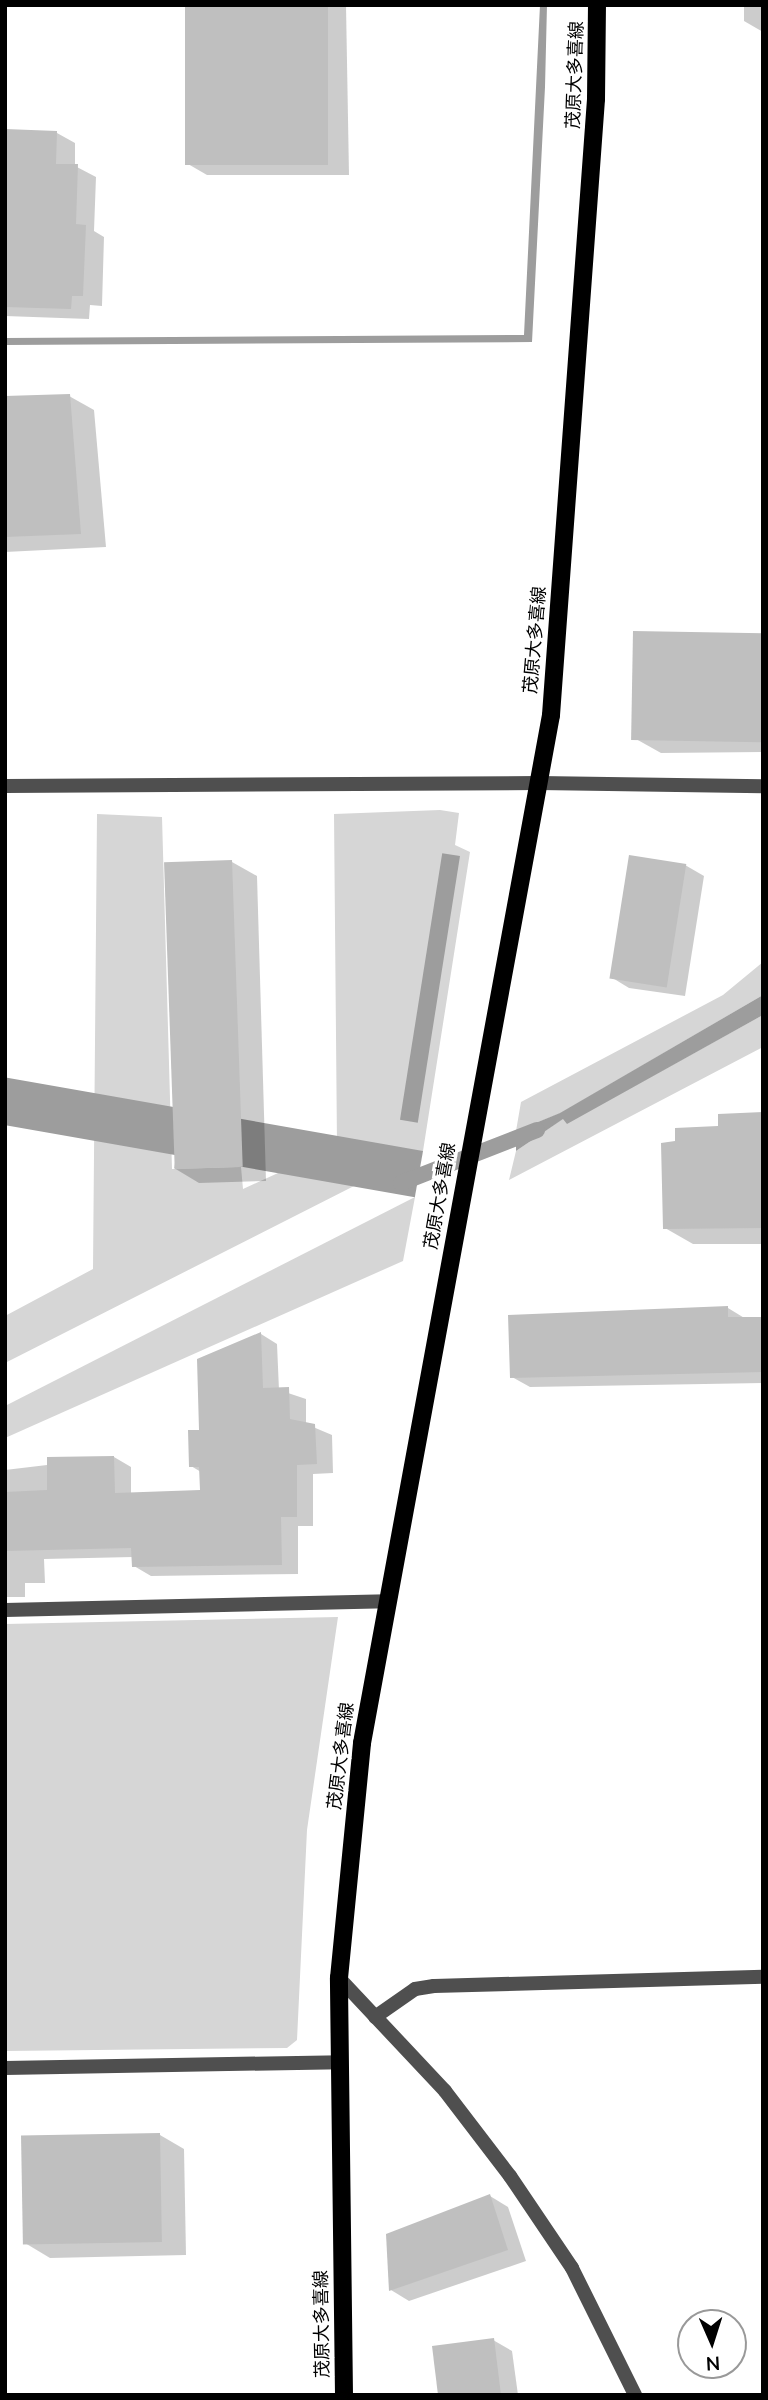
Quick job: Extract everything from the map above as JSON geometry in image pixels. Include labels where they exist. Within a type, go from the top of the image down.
[{"type":"main road","name":"茂原大多喜線","points":[[344,2395],[339,1978],[362,1743],[551,715],[581,325],[597,5]]},
{"type":"street","points":[[5,786],[539,783],[763,786]]},
{"type":"street","points":[[5,1610],[387,1601]]},
{"type":"street","points":[[339,1978],[445,2091],[510,2175],[572,2268],[635,2395]]},
{"type":"street","points":[[375,2017],[415,1989],[434,1986],[763,1978]]},
{"type":"street","points":[[5,2068],[341,2062]]},
{"type":"shaded area","points":[[540,5],[547,5],[532,342],[5,345],[5,338],[524,335]]},
{"type":"shaded area","points":[[440,810],[459,813],[455,845],[470,852],[423,1151],[5,1363],[5,1316],[93,1269],[97,814],[162,817],[172,1169],[241,1167],[243,1189],[337,1146],[334,814]]},
{"type":"shaded area","points":[[442,853],[460,856],[418,1123],[400,1120]]},
{"type":"shaded area","points":[[763,962],[763,995],[561,1113],[516,1131],[521,1102],[723,995]]},
{"type":"shaded area","points":[[763,995],[763,1015],[567,1124],[563,1119],[516,1151],[516,1131],[560,1113]]},
{"type":"shaded area","points":[[763,1015],[763,1047],[509,1180],[516,1151],[564,1118],[567,1123]]},
{"type":"shaded area","points":[[5,1077],[423,1151],[415,1197],[5,1125]]},
{"type":"shaded area","points":[[415,1197],[403,1261],[5,1438],[5,1406]]},
{"type":"shaded area","points":[[338,1617],[307,1830],[297,2040],[287,2048],[5,2051],[5,1624]]},
{"type":"building","points":[[185,5],[328,5],[328,165],[185,165]]},
{"type":"building","points":[[5,129],[57,131],[56,164],[78,164],[76,224],[86,225],[83,296],[72,296],[71,309],[5,307]]},
{"type":"building","points":[[70,394],[81,534],[5,537],[5,396]]},
{"type":"building","points":[[633,631],[763,633],[761,742],[631,740]]},
{"type":"building","points":[[629,855],[686,864],[667,988],[609,978]]},
{"type":"building","points":[[232,860],[243,1167],[175,1169],[164,862]]},
{"type":"building","points":[[763,1112],[763,1228],[663,1229],[661,1143],[675,1141],[675,1128],[718,1126],[718,1114]]},
{"type":"building","points":[[728,1306],[728,1317],[763,1317],[763,1372],[510,1378],[508,1315]]},
{"type":"building","points":[[261,1332],[263,1388],[289,1387],[290,1419],[315,1424],[317,1464],[297,1465],[297,1517],[281,1517],[282,1565],[132,1567],[131,1548],[5,1551],[5,1492],[47,1490],[47,1457],[114,1456],[115,1493],[200,1490],[199,1467],[189,1467],[188,1430],[199,1430],[197,1359]]},
{"type":"building","points":[[160,2133],[162,2242],[23,2244],[21,2135]]},
{"type":"building","points":[[490,2194],[508,2250],[389,2291],[386,2234]]},
{"type":"building","points":[[494,2338],[501,2395],[438,2395],[432,2346]]},
{"type":"waterway","points":[[401,1183],[537,1130]]}]
